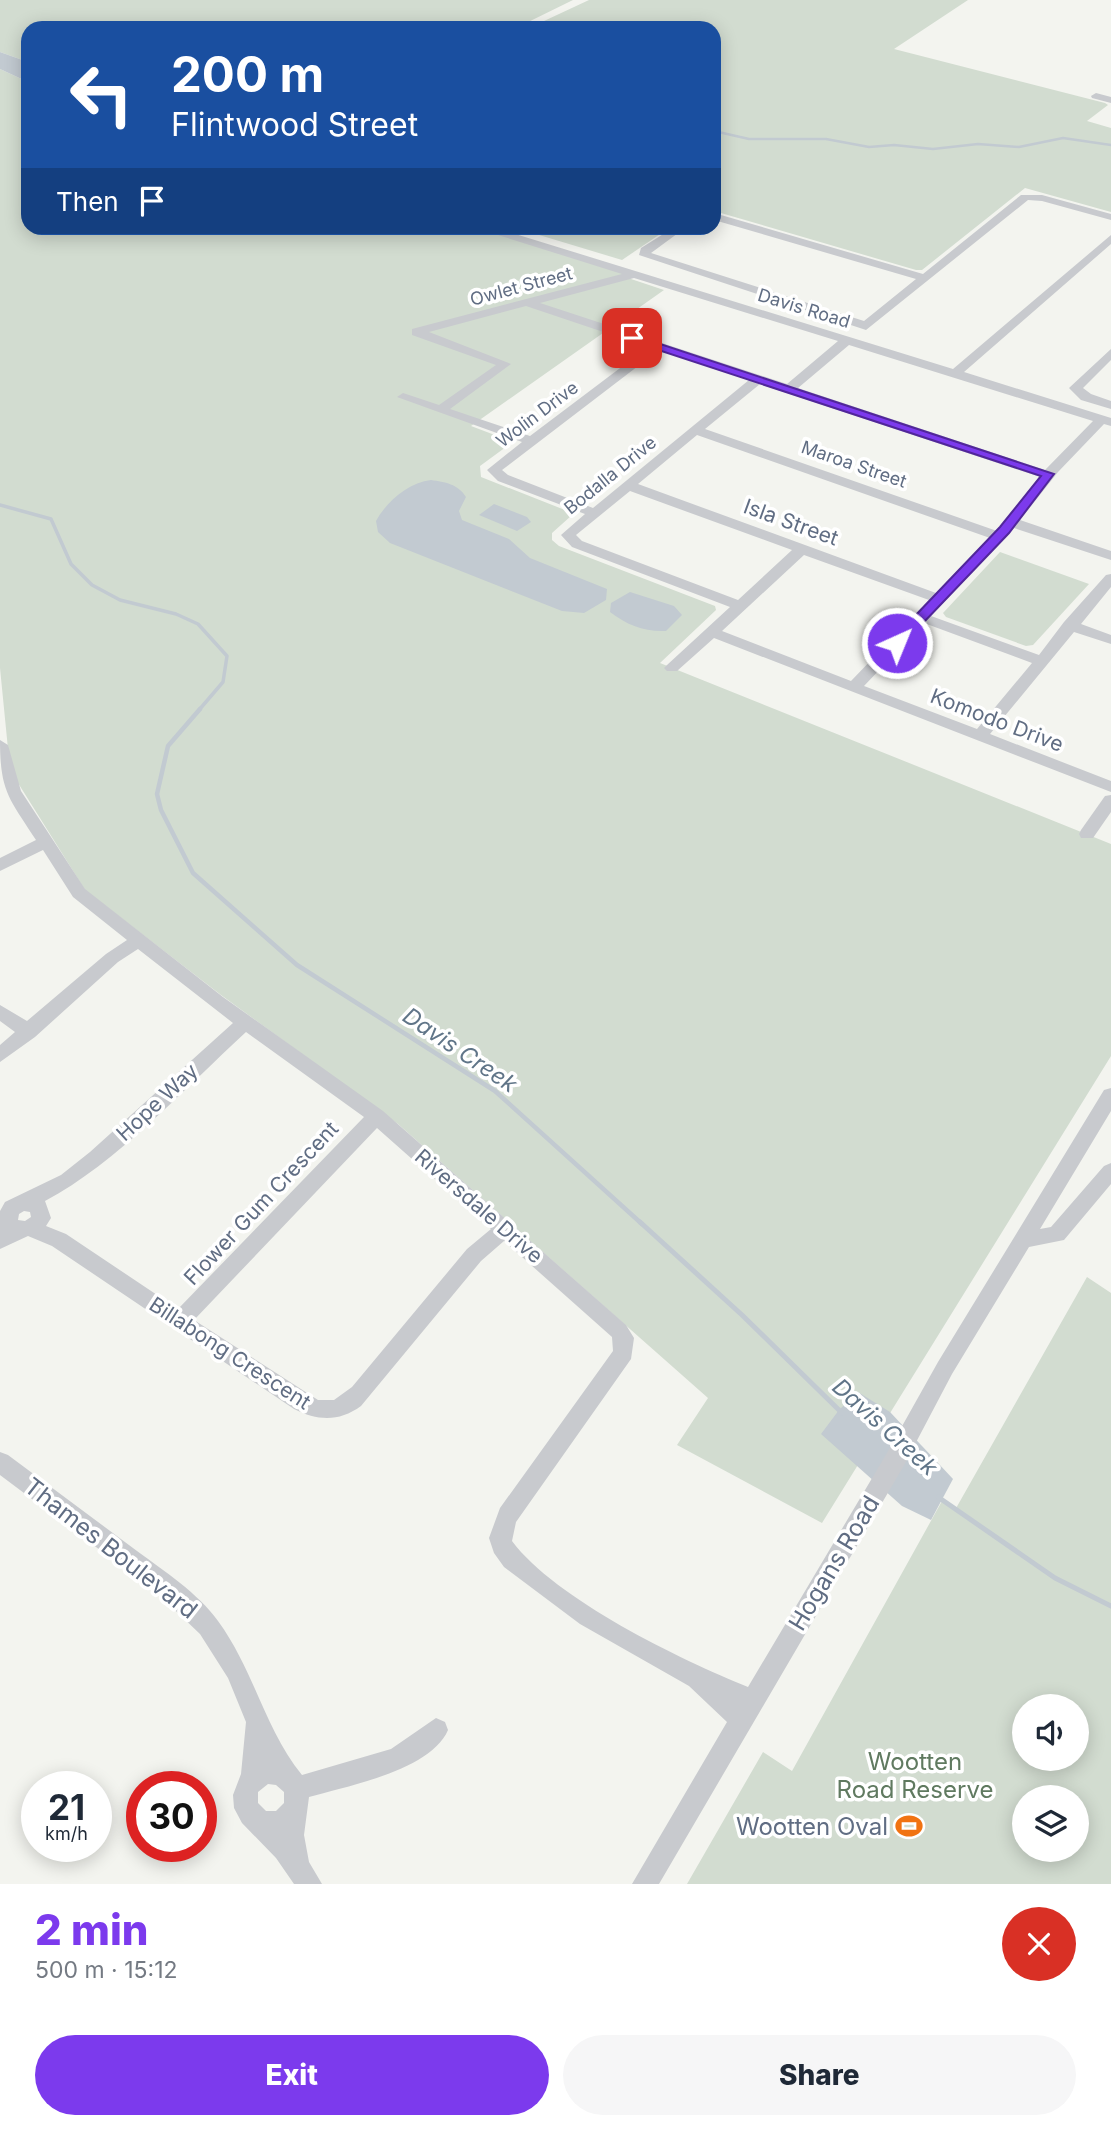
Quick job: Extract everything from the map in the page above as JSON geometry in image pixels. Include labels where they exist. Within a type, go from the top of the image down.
[{"type":"street","points":[[1096,96],[1111,100]]},
{"type":"street","points":[[669,235],[645,250],[645,255],[866,326],[1026,197],[1042,198],[1111,218]]},
{"type":"street","points":[[721,218],[925,278]]},
{"type":"street","name":"Davis Road","points":[[509,235],[1107,420]]},
{"type":"street","points":[[955,374],[1111,238]]},
{"type":"street","name":"Owlet Street","points":[[442,409],[505,363],[415,332],[635,274]]},
{"type":"street","points":[[528,303],[1048,474]]},
{"type":"street","points":[[789,390],[847,340]]},
{"type":"street","name":"Wolin Drive","points":[[594,513],[494,473],[498,465],[657,346]]},
{"type":"street","points":[[1111,353],[1075,388],[1086,397],[1111,405]]},
{"type":"street","name":"Bodalla Drive","points":[[740,606],[568,538],[570,532],[758,380]]},
{"type":"street","points":[[402,397],[531,441]]},
{"type":"street","points":[[854,687],[1012,522],[1048,474],[1107,420]]},
{"type":"street","name":"Maroa Street","points":[[695,430],[999,536]]},
{"type":"street","name":"Isla Street","points":[[627,485],[939,598]]},
{"type":"street","points":[[1012,522],[1111,556]]},
{"type":"street","points":[[672,668],[802,549]]},
{"type":"street","points":[[980,736],[1069,625],[1111,578]]},
{"type":"street","points":[[921,617],[1040,661]]},
{"type":"street","points":[[1069,625],[1111,640]]},
{"type":"street","name":"Komodo Drive","points":[[712,632],[1111,787]]},
{"type":"street","name":"Riversdale Drive","points":[[0,745],[13,791],[79,893],[245,1022],[376,1116],[619,1331],[626,1348],[615,1368],[508,1515],[501,1530],[502,1547],[511,1560],[564,1601],[747,1710]]},
{"type":"street","points":[[1087,834],[1111,800]]},
{"type":"street","points":[[0,864],[45,842]]},
{"type":"street","points":[[0,1055],[112,958],[139,940]]},
{"type":"street","points":[[0,1013],[29,1032]]},
{"type":"street","name":"Hope Way","points":[[0,1241],[20,1216],[68,1180],[245,1022]]},
{"type":"street","name":"Hogans Road","points":[[645,1884],[862,1516],[945,1368],[1111,1095]]},
{"type":"street","name":"Flower Gum Crescent","points":[[180,1321],[376,1116]]},
{"type":"street","points":[[1022,1240],[1057,1234],[1111,1171]]},
{"type":"street","name":"Billabong Crescent","points":[[0,1197],[20,1216],[309,1407],[323,1411],[338,1410],[360,1394],[482,1246],[505,1229]]},
{"type":"street","name":"Thames Boulevard","points":[[0,1462],[196,1613],[229,1655],[292,1791],[291,1835],[303,1875]]},
{"type":"street","name":"Thames Boulevard","points":[[253,1782],[256,1760],[255,1713]]},
{"type":"street","points":[[292,1791],[268,1772],[253,1782],[245,1803],[251,1816],[258,1822],[278,1822],[292,1791],[398,1759],[436,1730]]},
{"type":"street","name":"Thames Boulevard","points":[[258,1822],[303,1875]]},
{"type":"green space","points":[[0,0],[573,0],[530,21],[21,21],[21,60],[0,52]]},
{"type":"green space","points":[[589,0],[968,0],[894,49],[1108,105],[1087,121],[1111,128],[1111,212],[1025,188],[922,270],[721,213],[721,21],[544,21]]},
{"type":"green space","points":[[0,69],[21,79],[21,235],[509,235],[635,274],[625,277],[664,290],[471,426],[508,440],[510,444],[480,466],[481,477],[570,512],[571,516],[552,533],[552,540],[559,546],[715,606],[716,610],[660,663],[1111,844],[1111,1056],[822,1523],[677,1445],[708,1398],[398,1124],[221,995],[85,890],[18,783],[8,749],[0,668]]},
{"type":"green space","points":[[539,235],[659,235],[622,260]]},
{"type":"green space","points":[[1000,552],[1089,584],[1033,645],[1026,646],[946,617],[943,613]]},
{"type":"green space","name":"Wootten Road Reserve","points":[[1087,1277],[1111,1293],[1111,1884],[687,1884],[763,1752],[792,1771],[942,1501],[955,1510]]},
{"type":"water","points":[[0,52],[21,60],[21,79],[0,69]]},
{"type":"water","points":[[431,480],[451,484],[463,493],[466,497],[459,511],[462,520],[509,539],[530,558],[607,589],[606,600],[584,613],[562,611],[390,543],[378,532],[376,521],[392,500],[406,489]]},
{"type":"water","points":[[494,504],[527,517],[531,522],[517,531],[479,515]]},
{"type":"water","points":[[630,592],[674,606],[682,615],[666,631],[643,629],[629,624],[610,612],[611,603]]},
{"type":"water","points":[[858,1392],[890,1412],[953,1479],[931,1520],[902,1506],[821,1434],[839,1410]]},
{"type":"waterway","points":[[721,133],[749,139],[826,139],[869,147],[894,145],[933,149],[978,144],[1019,147],[1063,138],[1111,145]]},
{"type":"waterway","name":"Davis Creek","points":[[0,505],[51,519],[71,564],[92,585],[120,600],[176,614],[198,624],[227,656],[223,682],[199,710]]},
{"type":"waterway","name":"Davis Creek","points":[[200,709],[168,746],[157,794],[161,810],[193,873],[297,965],[495,1091],[642,1224]]},
{"type":"waterway","name":"Davis Creek","points":[[640,1222],[742,1315],[842,1413]]},
{"type":"waterway","name":"Davis Creek","points":[[938,1497],[1055,1578],[1111,1606]]},
{"type":"place","name":"Wootten Oval","points":[[909,1826]]},
{"type":"route","points":[[632,338],[1048,474],[1005,530],[897,643]]}]
